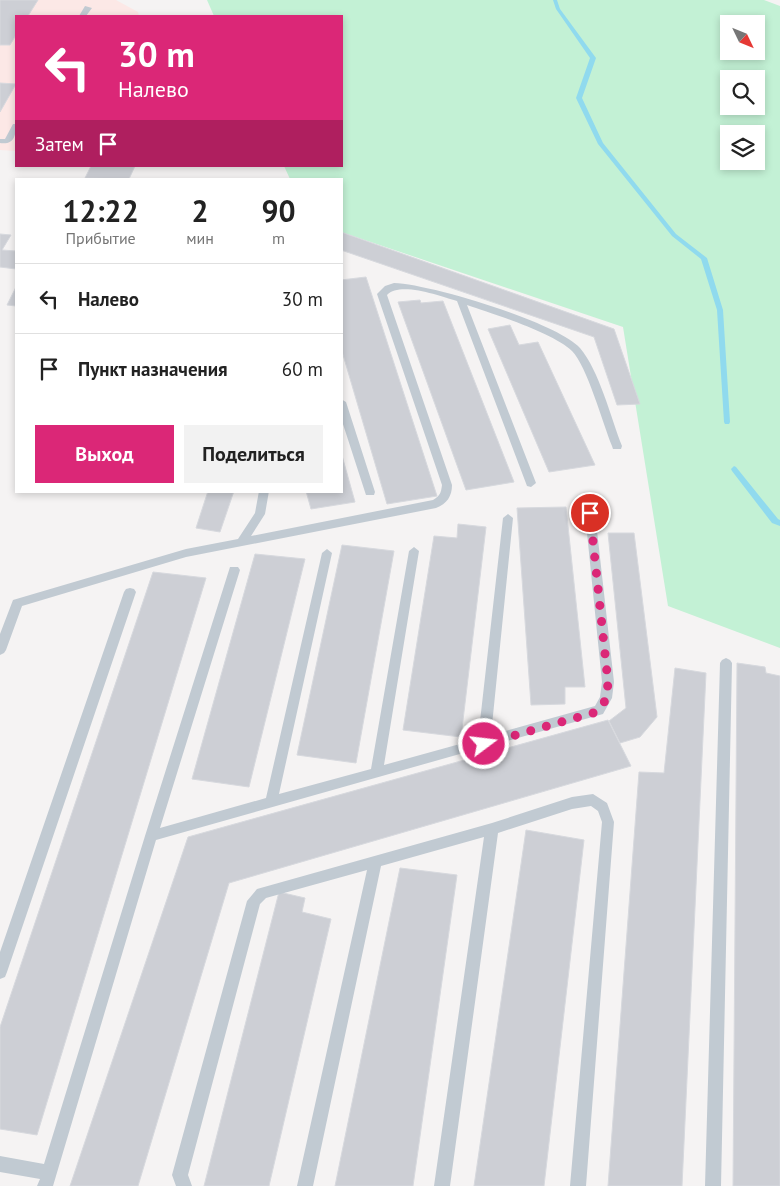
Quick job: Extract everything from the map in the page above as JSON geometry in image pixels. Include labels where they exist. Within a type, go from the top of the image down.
[{"type":"lane","points":[[83,15],[88,8]]},
{"type":"lane","points":[[0,141],[7,142],[15,128]]},
{"type":"lane","points":[[0,650],[17,602],[186,553],[243,540],[436,504],[442,500],[447,494],[447,485],[382,294],[386,289],[395,285],[411,285],[461,300],[496,312],[564,341],[582,357],[617,446]]},
{"type":"lane","points":[[461,300],[531,483]]},
{"type":"lane","points":[[343,408],[370,492]]},
{"type":"lane","points":[[243,540],[260,514],[264,493]]},
{"type":"lane","points":[[151,836],[593,713],[603,706],[608,682],[590,513]]},
{"type":"lane","points":[[484,744],[508,518]]},
{"type":"lane","points":[[376,773],[414,551]]},
{"type":"lane","points":[[271,802],[327,553]]},
{"type":"lane","points":[[0,1164],[48,1179],[151,836],[234,570]]},
{"type":"lane","points":[[0,972],[130,592]]},
{"type":"lane","points":[[713,1186],[726,663]]},
{"type":"lane","points":[[184,1186],[180,1175],[254,901],[262,893],[492,829],[585,800],[593,800],[599,803],[606,812],[608,822],[578,1186]]},
{"type":"lane","points":[[442,1186],[492,829]]},
{"type":"lane","points":[[305,1186],[374,862]]},
{"type":"shaded area","points":[[0,0],[116,0],[138,12],[139,15],[15,15],[15,151],[0,150]]},
{"type":"green space","points":[[207,0],[764,0],[780,6],[780,648],[668,606],[623,327],[343,233],[343,178],[290,178],[284,167],[343,167],[343,15],[214,15]]},
{"type":"building","points":[[0,0],[38,0],[29,15],[15,15],[15,37],[10,45],[0,45]]},
{"type":"building","points":[[0,83],[15,84],[15,86],[0,112]]},
{"type":"building","points":[[90,167],[135,167],[129,178],[85,178]]},
{"type":"building","points":[[343,233],[614,329],[640,404],[617,405],[594,337],[343,251]]},
{"type":"building","points":[[0,234],[11,235],[2,250],[15,251],[15,269],[0,267]]},
{"type":"building","points":[[366,277],[437,496],[387,504],[343,355],[343,280]]},
{"type":"building","points":[[15,289],[15,306],[7,305]]},
{"type":"building","points":[[420,300],[421,303],[443,301],[514,482],[466,490],[398,302]]},
{"type":"building","points":[[510,325],[519,345],[538,342],[595,465],[549,472],[488,329]]},
{"type":"building","points":[[343,459],[355,502],[311,509],[307,493],[343,493]]},
{"type":"building","points":[[207,493],[233,493],[220,532],[196,528]]},
{"type":"building","points":[[566,507],[585,687],[565,687],[565,704],[531,705],[517,508]]},
{"type":"building","points":[[458,524],[486,527],[461,737],[403,730],[434,536],[457,538]]},
{"type":"building","points":[[608,533],[634,533],[657,717],[640,737],[620,743],[609,721],[626,708]]},
{"type":"building","points":[[342,545],[394,551],[356,763],[297,755]]},
{"type":"building","points":[[255,554],[305,559],[249,787],[192,779]]},
{"type":"building","points":[[153,572],[206,578],[37,1135],[0,1129],[0,1027]]},
{"type":"building","points":[[737,663],[765,667],[766,673],[780,676],[780,1186],[733,1186]]},
{"type":"building","points":[[675,668],[706,673],[682,1186],[608,1186],[639,772],[664,773]]},
{"type":"building","points":[[608,720],[631,766],[229,883],[138,1186],[70,1186],[188,837]]},
{"type":"building","points":[[526,830],[584,840],[544,1186],[474,1186]]},
{"type":"building","points":[[400,868],[457,875],[413,1186],[335,1186]]},
{"type":"building","points":[[279,892],[305,898],[302,912],[331,919],[269,1186],[204,1186]]},
{"type":"waterway","points":[[555,0],[558,9],[593,58],[579,98],[600,143],[674,235],[704,258],[720,310],[727,422]]},
{"type":"waterway","points":[[734,469],[775,521],[780,523]]},
{"type":"route","points":[[484,744],[593,713],[603,706],[608,682],[590,513]]}]
